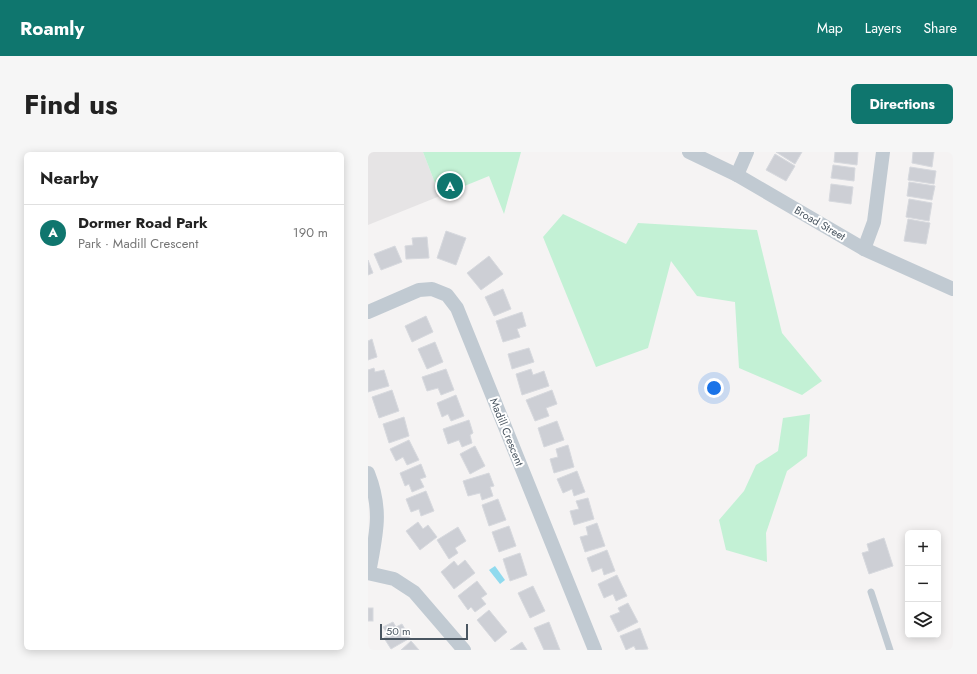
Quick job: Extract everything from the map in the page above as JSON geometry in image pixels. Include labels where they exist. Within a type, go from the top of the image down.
[{"type":"street","name":"Broad Street","points":[[689,152],[737,175],[864,249],[953,289]]},
{"type":"street","points":[[737,175],[746,152]]},
{"type":"street","points":[[864,249],[874,222],[884,152]]},
{"type":"street","name":"Madill Crescent","points":[[368,312],[419,290],[432,289],[447,295],[457,308],[595,650]]},
{"type":"street","points":[[368,473],[373,486],[378,511],[377,525],[368,573],[394,579],[414,592],[464,650]]},
{"type":"lane","points":[[871,592],[890,650]]},
{"type":"shaded area","points":[[368,152],[423,152],[440,196],[368,225]]},
{"type":"green space","points":[[423,152],[521,152],[504,214],[489,176],[440,196]]},
{"type":"green space","points":[[563,214],[626,244],[638,223],[757,230],[782,333],[822,381],[802,395],[739,368],[735,302],[697,296],[671,261],[648,348],[596,367],[543,237]]},
{"type":"green space","points":[[810,414],[807,456],[787,471],[766,533],[767,562],[726,550],[719,520],[744,491],[756,465],[778,451],[783,418]]},
{"type":"water","points":[[495,566],[505,580],[500,584],[489,570]]},
{"type":"building","points":[[776,152],[802,152],[795,164]]},
{"type":"building","points":[[835,152],[858,152],[857,165],[834,162]]},
{"type":"building","points":[[913,152],[934,152],[932,167],[912,163]]},
{"type":"building","points":[[775,154],[795,166],[786,181],[766,170]]},
{"type":"building","points":[[833,165],[855,168],[854,181],[831,178]]},
{"type":"building","points":[[910,167],[936,171],[934,184],[908,180]]},
{"type":"building","points":[[909,182],[935,186],[932,200],[907,196]]},
{"type":"building","points":[[831,184],[853,187],[851,204],[829,201]]},
{"type":"building","points":[[909,199],[932,203],[929,221],[906,217]]},
{"type":"building","points":[[908,219],[930,223],[926,244],[904,241]]},
{"type":"building","points":[[446,231],[466,238],[456,265],[437,258]]},
{"type":"building","points":[[427,237],[429,258],[406,259],[405,246],[413,245],[412,238]]},
{"type":"building","points":[[395,246],[402,262],[381,270],[374,254]]},
{"type":"building","points":[[489,256],[503,274],[481,290],[467,273]]},
{"type":"building","points":[[368,260],[373,273],[368,275]]},
{"type":"building","points":[[503,289],[511,309],[494,316],[485,297]]},
{"type":"building","points":[[522,312],[526,326],[517,329],[520,337],[503,342],[496,321]]},
{"type":"building","points":[[426,316],[433,332],[412,342],[405,326]]},
{"type":"building","points":[[372,339],[377,357],[368,360],[368,341]]},
{"type":"building","points":[[435,342],[443,362],[427,369],[418,349]]},
{"type":"building","points":[[529,348],[534,362],[512,369],[508,354]]},
{"type":"building","points":[[374,368],[375,372],[384,370],[389,386],[368,392],[368,370]]},
{"type":"building","points":[[446,369],[454,390],[441,395],[438,388],[427,391],[422,377]]},
{"type":"building","points":[[531,369],[533,375],[544,371],[549,386],[522,395],[516,374]]},
{"type":"building","points":[[392,390],[399,411],[379,418],[372,397]]},
{"type":"building","points":[[552,390],[557,404],[546,408],[549,416],[535,421],[526,400]]},
{"type":"building","points":[[456,395],[464,416],[451,421],[448,414],[442,417],[437,403]]},
{"type":"building","points":[[404,417],[409,436],[389,443],[383,424]]},
{"type":"building","points":[[469,420],[473,433],[470,435],[472,443],[462,447],[459,440],[448,444],[443,429]]},
{"type":"building","points":[[557,421],[564,440],[544,447],[538,428]]},
{"type":"building","points":[[409,440],[419,460],[407,465],[403,457],[396,461],[390,449]]},
{"type":"building","points":[[568,445],[574,467],[554,473],[550,459],[558,457],[556,449]]},
{"type":"building","points":[[475,446],[485,466],[470,474],[460,454]]},
{"type":"building","points":[[421,464],[426,477],[420,479],[424,487],[412,492],[409,484],[405,486],[400,473]]},
{"type":"building","points":[[577,471],[585,492],[574,496],[572,489],[563,493],[557,479]]},
{"type":"building","points":[[489,473],[494,486],[490,487],[493,496],[482,500],[480,493],[468,496],[463,481]]},
{"type":"building","points":[[426,491],[434,511],[421,516],[419,509],[411,512],[406,499]]},
{"type":"building","points":[[588,498],[594,519],[574,525],[570,511],[579,509],[576,501]]},
{"type":"building","points":[[498,499],[506,520],[489,526],[482,505]]},
{"type":"building","points":[[418,522],[423,529],[428,525],[437,537],[420,550],[406,531]]},
{"type":"building","points":[[597,523],[605,546],[585,552],[580,537],[588,535],[586,527]]},
{"type":"building","points":[[509,526],[516,546],[499,552],[492,532]]},
{"type":"building","points":[[458,527],[466,541],[455,548],[458,553],[449,559],[437,540]]},
{"type":"building","points":[[884,538],[893,566],[869,574],[862,553],[869,551],[867,544]]},
{"type":"building","points":[[607,550],[615,571],[604,575],[602,568],[592,572],[587,558]]},
{"type":"building","points":[[520,553],[527,575],[510,581],[503,559]]},
{"type":"building","points":[[465,560],[475,573],[454,589],[441,572],[454,561],[458,566]]},
{"type":"building","points":[[617,575],[627,596],[616,601],[613,594],[604,598],[598,584]]},
{"type":"building","points":[[477,581],[487,594],[481,598],[486,604],[475,612],[471,607],[468,610],[458,596]]},
{"type":"building","points":[[533,586],[545,611],[530,618],[518,593]]},
{"type":"building","points":[[628,603],[638,622],[618,632],[610,616],[620,612],[618,608]]},
{"type":"building","points":[[368,608],[373,608],[373,621],[368,621]]},
{"type":"building","points":[[489,610],[507,632],[495,642],[477,620]]},
{"type":"building","points":[[393,622],[396,627],[402,624],[410,638],[391,649],[384,638],[388,635],[383,627]]},
{"type":"building","points":[[549,622],[560,650],[544,650],[534,628]]},
{"type":"building","points":[[640,628],[648,649],[636,650],[634,646],[626,650],[620,636]]},
{"type":"building","points":[[411,641],[419,650],[401,650]]},
{"type":"building","points":[[522,642],[527,650],[510,650]]},
{"type":"place","name":"Dormer Road Park","points":[[450,186]]}]
